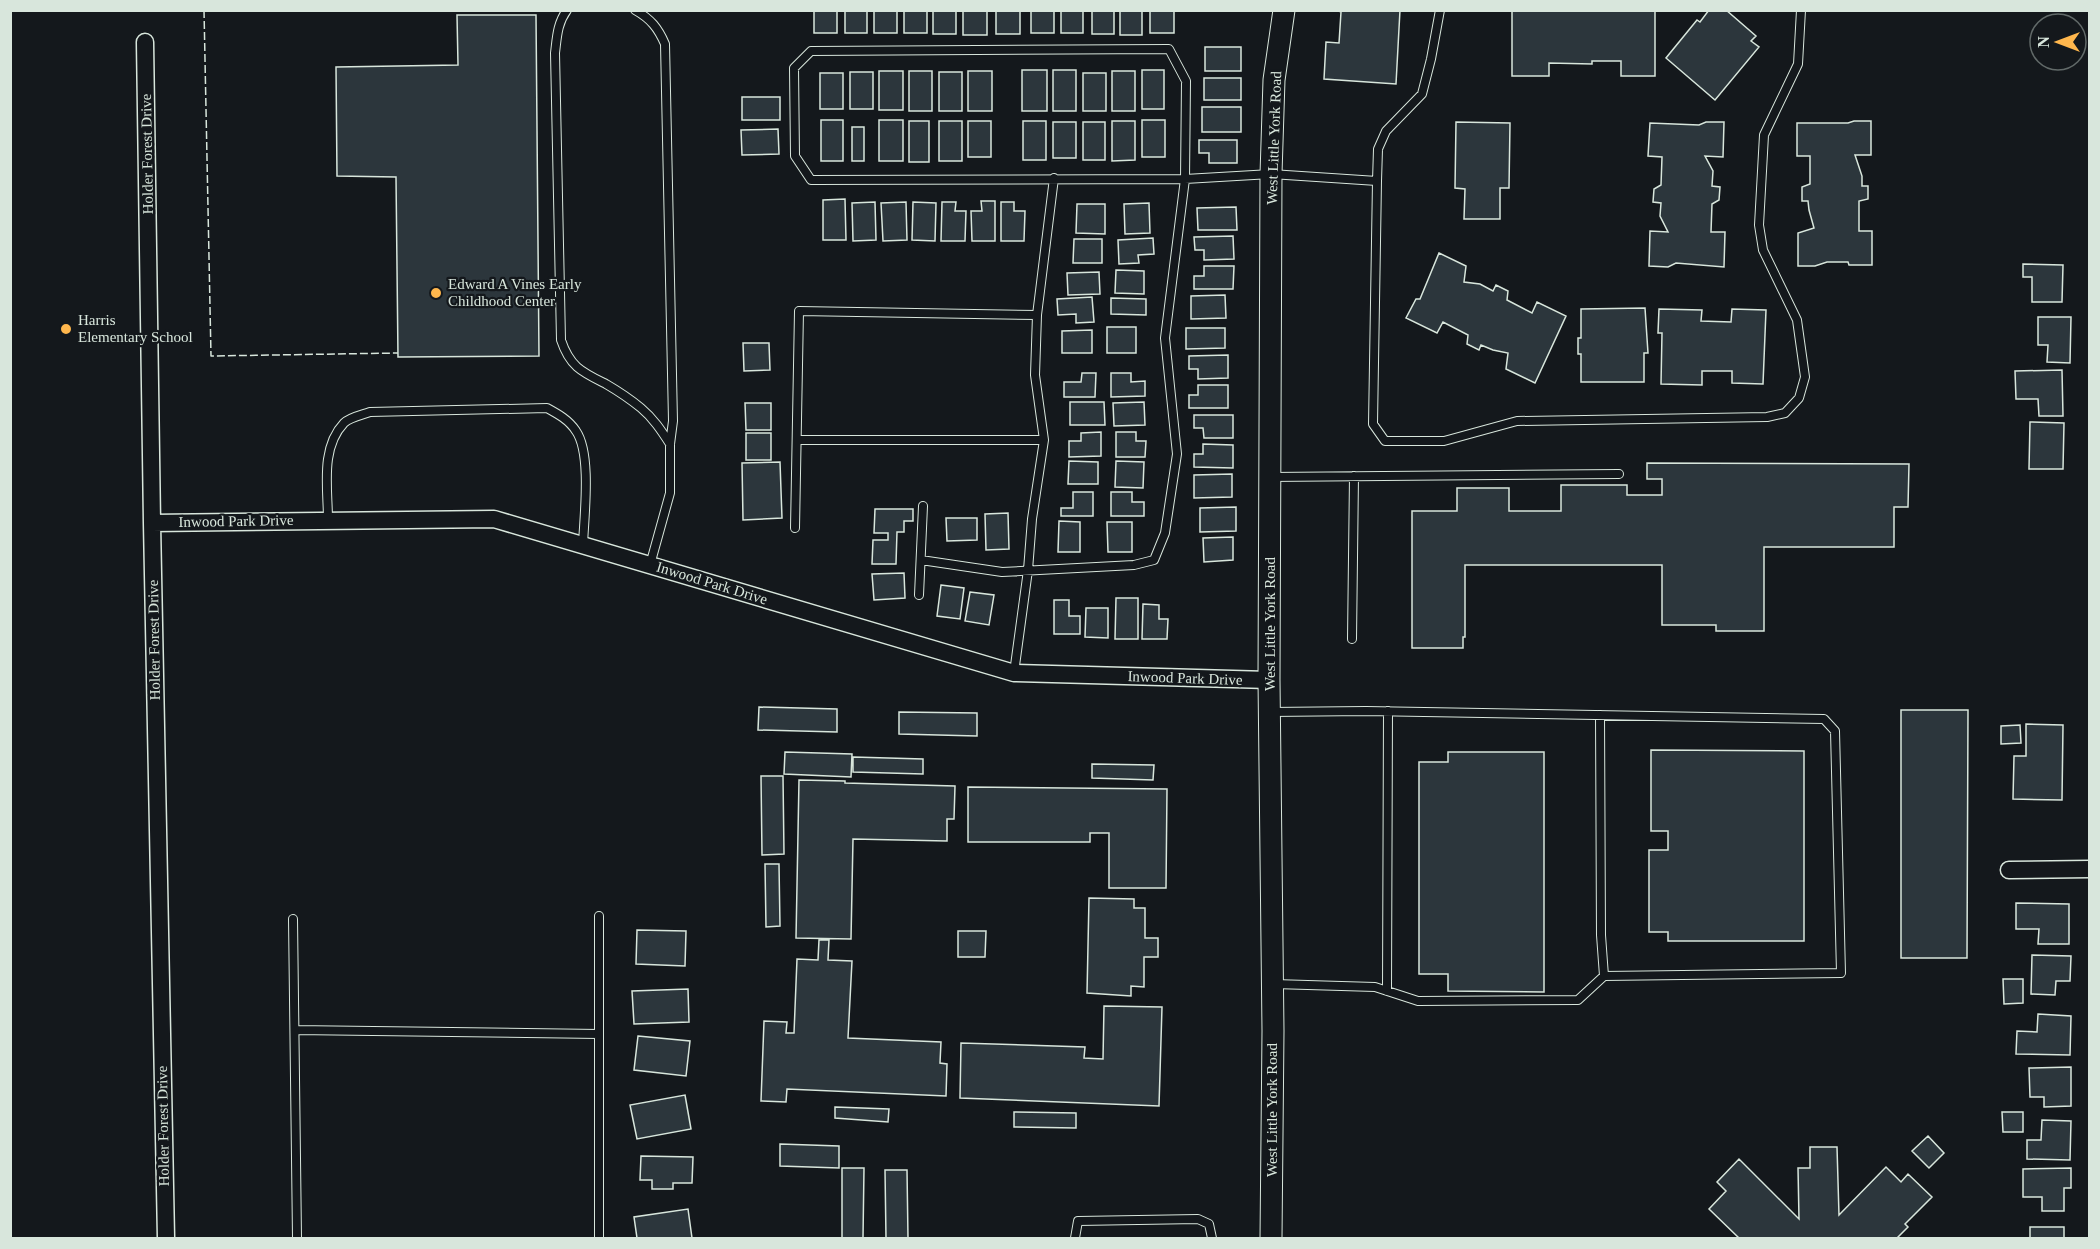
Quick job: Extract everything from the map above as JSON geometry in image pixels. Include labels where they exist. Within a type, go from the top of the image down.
[{"type":"street","name":"West Little York Road","points":[[1271,1239],[1272,984],[1269,680],[1271,174],[1274,80],[1284,10]]},
{"type":"street","name":"Holder Forest Drive","points":[[145,42],[165,1239]]},
{"type":"street","name":"Inwood Park Drive","points":[[152,523],[328,519],[494,519],[1014,673],[1269,680]]},
{"type":"street","points":[[2009,870],[2090,869]]},
{"type":"lane","points":[[567,10],[557,32],[555,53],[561,340],[566,355],[574,365],[586,375],[640,407],[654,419],[670,444]]},
{"type":"lane","points":[[635,10],[650,20],[659,30],[665,44],[673,421],[670,444],[670,493],[650,565]]},
{"type":"lane","points":[[1440,10],[1422,94],[1386,131],[1378,149],[1373,424],[1385,441],[1444,441],[1517,421],[1767,417],[1785,413],[1799,398],[1805,377],[1802,354],[1797,320],[1763,250],[1759,225],[1764,135],[1798,64],[1801,10]]},
{"type":"lane","points":[[921,560],[1002,572],[1134,565],[1154,560],[1166,533],[1177,454],[1166,338],[1185,179],[1186,81],[1169,49],[811,51],[794,68],[795,156],[811,180],[1185,179],[1271,174],[1377,181]]},
{"type":"lane","points":[[1014,673],[1028,570],[1032,519],[1044,440],[1035,375],[1037,315],[1054,178]]},
{"type":"lane","points":[[795,528],[799,311],[1037,315]]},
{"type":"lane","points":[[328,519],[330,447],[345,422],[370,412],[547,408],[570,423],[578,432],[583,448],[585,467],[583,545]]},
{"type":"lane","points":[[798,440],[1044,440]]},
{"type":"lane","points":[[1270,477],[1619,474]]},
{"type":"lane","points":[[1352,639],[1354,476]]},
{"type":"lane","points":[[919,595],[923,506]]},
{"type":"lane","points":[[1270,712],[1388,711],[1824,719],[1835,731],[1841,973],[1604,976],[1578,1000],[1418,1000],[1375,987],[1272,984]]},
{"type":"lane","points":[[1387,991],[1388,711]]},
{"type":"lane","points":[[1600,715],[1601,936],[1604,976]]},
{"type":"lane","points":[[599,916],[599,1239]]},
{"type":"lane","points":[[293,919],[297,1239]]},
{"type":"lane","points":[[294,1030],[599,1034]]},
{"type":"lane","points":[[1075,1239],[1078,1221],[1198,1219],[1209,1224],[1212,1239]]},
{"type":"building","points":[[814,10],[837,10],[837,33],[814,33]]},
{"type":"building","points":[[845,10],[867,10],[867,33],[845,33]]},
{"type":"building","points":[[874,10],[897,10],[897,33],[874,33]]},
{"type":"building","points":[[904,10],[927,10],[927,33],[904,33]]},
{"type":"building","points":[[933,10],[956,10],[956,34],[933,34]]},
{"type":"building","points":[[963,10],[987,10],[987,35],[963,35]]},
{"type":"building","points":[[996,10],[1020,10],[1020,34],[996,34]]},
{"type":"building","points":[[1031,10],[1054,10],[1054,33],[1031,33]]},
{"type":"building","points":[[1061,10],[1083,10],[1083,33],[1061,33]]},
{"type":"building","points":[[1092,10],[1114,10],[1114,34],[1092,34]]},
{"type":"building","points":[[1120,10],[1142,10],[1142,35],[1120,35]]},
{"type":"building","points":[[1150,10],[1174,10],[1174,33],[1150,33]]},
{"type":"building","points":[[1337,10],[1400,10],[1396,84],[1324,79],[1326,42],[1339,43],[1341,12]]},
{"type":"building","points":[[1512,10],[1655,10],[1655,76],[1621,76],[1621,61],[1592,61],[1592,64],[1549,63],[1549,76],[1512,76]]},
{"type":"building","points":[[1709,10],[1726,10],[1756,36],[1751,41],[1759,47],[1715,100],[1666,58],[1697,20],[1700,22]]},
{"type":"building","points":[[457,15],[536,15],[539,356],[398,357],[396,177],[337,176],[336,67],[458,65]]},
{"type":"building","points":[[1205,47],[1241,47],[1241,71],[1205,71]]},
{"type":"building","points":[[1022,70],[1047,70],[1047,111],[1022,111]]},
{"type":"building","points":[[1053,70],[1076,70],[1076,111],[1053,111]]},
{"type":"building","points":[[1142,70],[1164,70],[1164,109],[1142,109]]},
{"type":"building","points":[[879,71],[903,71],[903,110],[879,110]]},
{"type":"building","points":[[909,71],[932,71],[932,111],[909,111]]},
{"type":"building","points":[[968,71],[992,71],[992,111],[968,111]]},
{"type":"building","points":[[1112,71],[1135,71],[1135,111],[1112,111]]},
{"type":"building","points":[[850,72],[873,72],[873,109],[850,109]]},
{"type":"building","points":[[939,72],[962,72],[962,111],[939,111]]},
{"type":"building","points":[[820,73],[843,73],[843,109],[820,109]]},
{"type":"building","points":[[1083,73],[1106,73],[1106,111],[1083,111]]},
{"type":"building","points":[[1204,78],[1241,78],[1241,100],[1204,100]]},
{"type":"building","points":[[742,97],[780,97],[780,120],[742,120]]},
{"type":"building","points":[[1202,107],[1241,107],[1241,132],[1202,132]]},
{"type":"building","points":[[821,120],[843,120],[843,161],[821,161]]},
{"type":"building","points":[[879,120],[903,120],[903,161],[879,161]]},
{"type":"building","points":[[1142,120],[1165,120],[1165,157],[1142,157]]},
{"type":"building","points":[[909,121],[929,121],[929,162],[909,162]]},
{"type":"building","points":[[939,121],[962,121],[962,161],[939,161]]},
{"type":"building","points":[[968,121],[991,121],[991,157],[968,157]]},
{"type":"building","points":[[1023,121],[1046,121],[1046,160],[1023,160]]},
{"type":"building","points":[[1112,121],[1135,121],[1135,160],[1112,161]]},
{"type":"building","points":[[1871,121],[1871,155],[1855,155],[1862,176],[1862,186],[1868,186],[1868,199],[1859,201],[1859,231],[1872,231],[1872,265],[1827,262],[1815,266],[1798,266],[1798,233],[1814,228],[1808,201],[1802,201],[1802,187],[1810,184],[1810,156],[1797,156],[1797,123]]},
{"type":"building","points":[[1053,122],[1076,122],[1076,158],[1053,158]]},
{"type":"building","points":[[1083,122],[1105,122],[1105,160],[1083,160]]},
{"type":"building","points":[[1456,122],[1510,123],[1509,188],[1500,188],[1500,219],[1464,219],[1465,189],[1455,188]]},
{"type":"building","points":[[1706,122],[1724,122],[1723,157],[1705,156],[1713,171],[1712,186],[1720,187],[1719,200],[1712,204],[1711,232],[1725,232],[1724,267],[1676,263],[1668,267],[1649,266],[1650,231],[1668,232],[1660,216],[1661,203],[1653,202],[1654,189],[1661,185],[1662,157],[1648,156],[1650,123],[1699,125]]},
{"type":"building","points":[[852,127],[864,127],[864,161],[852,161]]},
{"type":"building","points":[[778,129],[779,154],[742,155],[741,130]]},
{"type":"building","points":[[1199,140],[1237,140],[1237,163],[1209,163],[1209,153],[1199,153]]},
{"type":"building","points":[[845,199],[846,240],[823,240],[823,200]]},
{"type":"building","points":[[981,201],[995,201],[995,241],[972,241],[971,211],[982,211]]},
{"type":"building","points":[[875,202],[876,240],[853,241],[852,203]]},
{"type":"building","points":[[906,202],[907,240],[883,241],[881,203]]},
{"type":"building","points":[[913,202],[936,203],[935,241],[912,240]]},
{"type":"building","points":[[942,202],[956,202],[955,211],[966,211],[965,241],[941,241]]},
{"type":"building","points":[[1001,202],[1014,202],[1014,211],[1025,211],[1024,241],[1001,241]]},
{"type":"building","points":[[1149,203],[1150,233],[1125,234],[1124,204]]},
{"type":"building","points":[[1077,204],[1105,204],[1105,234],[1076,233]]},
{"type":"building","points":[[1236,207],[1237,230],[1198,230],[1197,208]]},
{"type":"building","points":[[1233,236],[1234,259],[1204,260],[1204,250],[1195,250],[1194,237]]},
{"type":"building","points":[[1153,238],[1154,254],[1138,255],[1139,263],[1119,264],[1118,240]]},
{"type":"building","points":[[1074,239],[1102,239],[1102,263],[1073,263]]},
{"type":"building","points":[[1439,253],[1466,266],[1464,282],[1480,284],[1493,291],[1496,285],[1508,291],[1507,300],[1532,313],[1537,302],[1566,316],[1535,383],[1506,369],[1508,353],[1481,345],[1479,350],[1467,344],[1468,335],[1443,322],[1437,333],[1406,318],[1416,299],[1420,299]]},
{"type":"building","points":[[2023,264],[2063,265],[2062,302],[2032,302],[2032,277],[2023,277]]},
{"type":"building","points":[[1204,266],[1234,266],[1233,289],[1194,289],[1194,276],[1204,276]]},
{"type":"building","points":[[1116,270],[1144,271],[1144,294],[1115,293]]},
{"type":"building","points":[[1099,272],[1100,294],[1068,295],[1067,273]]},
{"type":"building","points":[[1225,295],[1226,318],[1191,319],[1191,296]]},
{"type":"building","points":[[1092,297],[1094,322],[1076,323],[1076,314],[1058,315],[1057,299]]},
{"type":"building","points":[[1111,298],[1146,299],[1146,315],[1111,314]]},
{"type":"building","points":[[1645,308],[1648,353],[1644,353],[1644,382],[1581,382],[1581,354],[1578,354],[1578,338],[1581,338],[1581,309]]},
{"type":"building","points":[[1659,309],[1702,310],[1701,321],[1731,322],[1732,309],[1766,310],[1763,384],[1732,383],[1732,371],[1702,371],[1702,385],[1661,384],[1662,333],[1658,333]]},
{"type":"building","points":[[2038,317],[2071,317],[2070,363],[2047,362],[2048,345],[2038,345]]},
{"type":"building","points":[[1107,327],[1136,327],[1136,353],[1107,353]]},
{"type":"building","points":[[1186,328],[1225,328],[1225,348],[1186,349]]},
{"type":"building","points":[[1092,330],[1092,353],[1062,353],[1062,331]]},
{"type":"building","points":[[743,343],[769,343],[770,370],[744,371]]},
{"type":"building","points":[[1228,355],[1228,378],[1198,379],[1198,369],[1189,369],[1189,356]]},
{"type":"building","points":[[2062,370],[2063,416],[2039,416],[2038,399],[2016,399],[2015,371]]},
{"type":"building","points":[[1082,373],[1096,373],[1095,397],[1064,397],[1064,382],[1081,382]]},
{"type":"building","points":[[1111,373],[1131,373],[1131,382],[1145,381],[1145,396],[1111,397]]},
{"type":"building","points":[[1198,385],[1228,385],[1228,408],[1189,408],[1189,395],[1198,395]]},
{"type":"building","points":[[1070,402],[1104,402],[1105,425],[1070,425]]},
{"type":"building","points":[[1144,402],[1145,425],[1114,426],[1113,403]]},
{"type":"building","points":[[745,403],[771,403],[771,430],[746,430]]},
{"type":"building","points":[[1194,415],[1233,415],[1233,438],[1204,438],[1203,428],[1194,428]]},
{"type":"building","points":[[2030,422],[2064,423],[2063,469],[2029,469]]},
{"type":"building","points":[[1101,432],[1101,456],[1069,457],[1069,441],[1081,441],[1081,433]]},
{"type":"building","points":[[1116,432],[1136,432],[1136,441],[1146,441],[1145,457],[1116,457]]},
{"type":"building","points":[[746,433],[771,433],[771,460],[746,460]]},
{"type":"building","points":[[1203,444],[1233,445],[1233,468],[1194,467],[1194,454],[1203,454]]},
{"type":"building","points":[[1069,461],[1098,462],[1098,484],[1068,484]]},
{"type":"building","points":[[1116,461],[1144,462],[1143,488],[1115,487]]},
{"type":"building","points":[[780,462],[782,518],[743,520],[742,463]]},
{"type":"building","points":[[1647,463],[1909,464],[1908,507],[1894,507],[1894,547],[1764,547],[1764,631],[1716,631],[1716,625],[1662,625],[1662,565],[1465,565],[1463,648],[1412,648],[1412,511],[1457,511],[1457,488],[1509,488],[1509,511],[1561,511],[1561,485],[1627,485],[1627,495],[1662,495],[1662,479],[1647,479]]},
{"type":"building","points":[[1232,474],[1232,497],[1194,498],[1194,475]]},
{"type":"building","points":[[1073,492],[1093,492],[1093,516],[1061,516],[1061,508],[1073,508]]},
{"type":"building","points":[[1111,492],[1132,492],[1132,502],[1144,502],[1144,516],[1111,516]]},
{"type":"building","points":[[1236,507],[1236,531],[1200,532],[1200,508]]},
{"type":"building","points":[[875,509],[913,509],[913,521],[904,521],[904,532],[897,532],[896,564],[872,564],[873,540],[888,540],[888,533],[874,533]]},
{"type":"building","points":[[1008,513],[1009,549],[986,550],[985,514]]},
{"type":"building","points":[[946,518],[977,518],[977,540],[947,541]]},
{"type":"building","points":[[1059,521],[1080,522],[1080,552],[1058,552]]},
{"type":"building","points":[[1107,522],[1132,522],[1132,552],[1108,552]]},
{"type":"building","points":[[1233,537],[1233,560],[1204,562],[1203,538]]},
{"type":"building","points":[[904,573],[905,598],[874,600],[872,574]]},
{"type":"building","points":[[941,585],[964,588],[960,619],[937,616]]},
{"type":"building","points":[[970,592],[994,595],[989,625],[965,621]]},
{"type":"building","points":[[1116,598],[1138,598],[1138,639],[1115,639]]},
{"type":"building","points":[[1054,600],[1069,600],[1069,616],[1080,616],[1080,634],[1054,634]]},
{"type":"building","points":[[1143,604],[1159,605],[1159,619],[1168,619],[1167,639],[1142,639]]},
{"type":"building","points":[[1086,608],[1108,608],[1108,638],[1085,637]]},
{"type":"building","points":[[759,707],[837,709],[837,732],[758,730]]},
{"type":"building","points":[[1901,710],[1968,710],[1967,958],[1901,958]]},
{"type":"building","points":[[899,712],[977,713],[977,736],[899,734]]},
{"type":"building","points":[[2026,724],[2063,725],[2062,800],[2013,799],[2014,756],[2026,756]]},
{"type":"building","points":[[2020,725],[2021,743],[2001,744],[2001,726]]},
{"type":"building","points":[[1651,750],[1804,751],[1804,941],[1668,941],[1668,932],[1649,932],[1649,850],[1668,850],[1668,831],[1651,831]]},
{"type":"building","points":[[785,752],[852,754],[851,777],[784,774]]},
{"type":"building","points":[[1448,752],[1544,752],[1544,992],[1448,991],[1448,974],[1419,974],[1419,762],[1448,762]]},
{"type":"building","points":[[853,757],[923,759],[923,774],[853,772]]},
{"type":"building","points":[[1092,764],[1154,765],[1153,780],[1092,778]]},
{"type":"building","points":[[761,776],[783,776],[784,854],[762,855]]},
{"type":"building","points":[[799,780],[955,786],[954,819],[947,819],[947,841],[853,839],[851,939],[796,938]]},
{"type":"building","points":[[968,787],[1167,789],[1166,888],[1109,888],[1109,833],[1090,833],[1090,842],[968,842]]},
{"type":"building","points":[[765,864],[779,864],[780,926],[766,927]]},
{"type":"building","points":[[1089,898],[1134,899],[1134,908],[1145,908],[1145,938],[1158,938],[1158,957],[1144,957],[1144,987],[1131,986],[1131,996],[1087,993]]},
{"type":"building","points":[[2016,903],[2069,904],[2069,944],[2038,944],[2039,929],[2016,929]]},
{"type":"building","points":[[637,930],[686,931],[685,966],[636,964]]},
{"type":"building","points":[[958,931],[986,931],[985,957],[958,957]]},
{"type":"building","points":[[819,940],[829,940],[828,960],[852,961],[848,1038],[941,1042],[940,1063],[947,1064],[946,1096],[787,1089],[786,1102],[761,1101],[764,1021],[787,1022],[786,1033],[794,1033],[797,959],[818,960]]},
{"type":"building","points":[[2032,955],[2071,956],[2070,981],[2056,981],[2055,995],[2031,994]]},
{"type":"building","points":[[2003,979],[2023,979],[2023,1003],[2004,1004]]},
{"type":"building","points":[[688,989],[689,1022],[634,1024],[632,991]]},
{"type":"building","points":[[1104,1006],[1162,1007],[1159,1106],[960,1098],[961,1043],[1085,1047],[1084,1058],[1103,1059]]},
{"type":"building","points":[[2038,1014],[2071,1016],[2070,1055],[2016,1054],[2017,1031],[2037,1032]]},
{"type":"building","points":[[638,1036],[690,1041],[686,1076],[634,1070]]},
{"type":"building","points":[[2071,1067],[2071,1106],[2044,1107],[2044,1097],[2030,1097],[2029,1068]]},
{"type":"building","points":[[685,1095],[691,1129],[637,1139],[630,1105]]},
{"type":"building","points":[[835,1107],[889,1109],[888,1122],[835,1118]]},
{"type":"building","points":[[1014,1112],[1076,1113],[1076,1128],[1014,1127]]},
{"type":"building","points":[[2002,1112],[2023,1112],[2023,1132],[2003,1132]]},
{"type":"building","points":[[2042,1120],[2071,1121],[2070,1160],[2027,1159],[2027,1140],[2041,1140]]},
{"type":"building","points":[[1928,1136],[1944,1153],[1929,1168],[1912,1151]]},
{"type":"building","points":[[780,1144],[839,1146],[839,1168],[780,1166]]},
{"type":"building","points":[[1810,1147],[1837,1147],[1839,1215],[1886,1167],[1901,1182],[1908,1174],[1932,1197],[1905,1224],[1908,1227],[1897,1238],[1739,1238],[1709,1209],[1726,1191],[1717,1182],[1739,1159],[1799,1219],[1798,1168],[1810,1168]]},
{"type":"building","points":[[641,1156],[693,1157],[692,1183],[673,1183],[673,1189],[652,1189],[652,1180],[640,1180]]},
{"type":"building","points":[[842,1168],[864,1168],[863,1238],[842,1238]]},
{"type":"building","points":[[2071,1168],[2071,1188],[2064,1188],[2064,1211],[2042,1211],[2042,1197],[2023,1197],[2023,1169]]},
{"type":"building","points":[[885,1170],[907,1170],[908,1238],[886,1238]]},
{"type":"building","points":[[688,1209],[692,1238],[637,1238],[634,1217]]},
{"type":"building","points":[[2030,1227],[2064,1227],[2064,1238],[2030,1238]]},
{"type":"fence","points":[[204,10],[211,356],[398,353]]},
{"type":"place","name":"Edward A Vines Early Childhood Center","points":[[436,293]]},
{"type":"place","name":"Harris Elementary School","points":[[66,329]]}]
